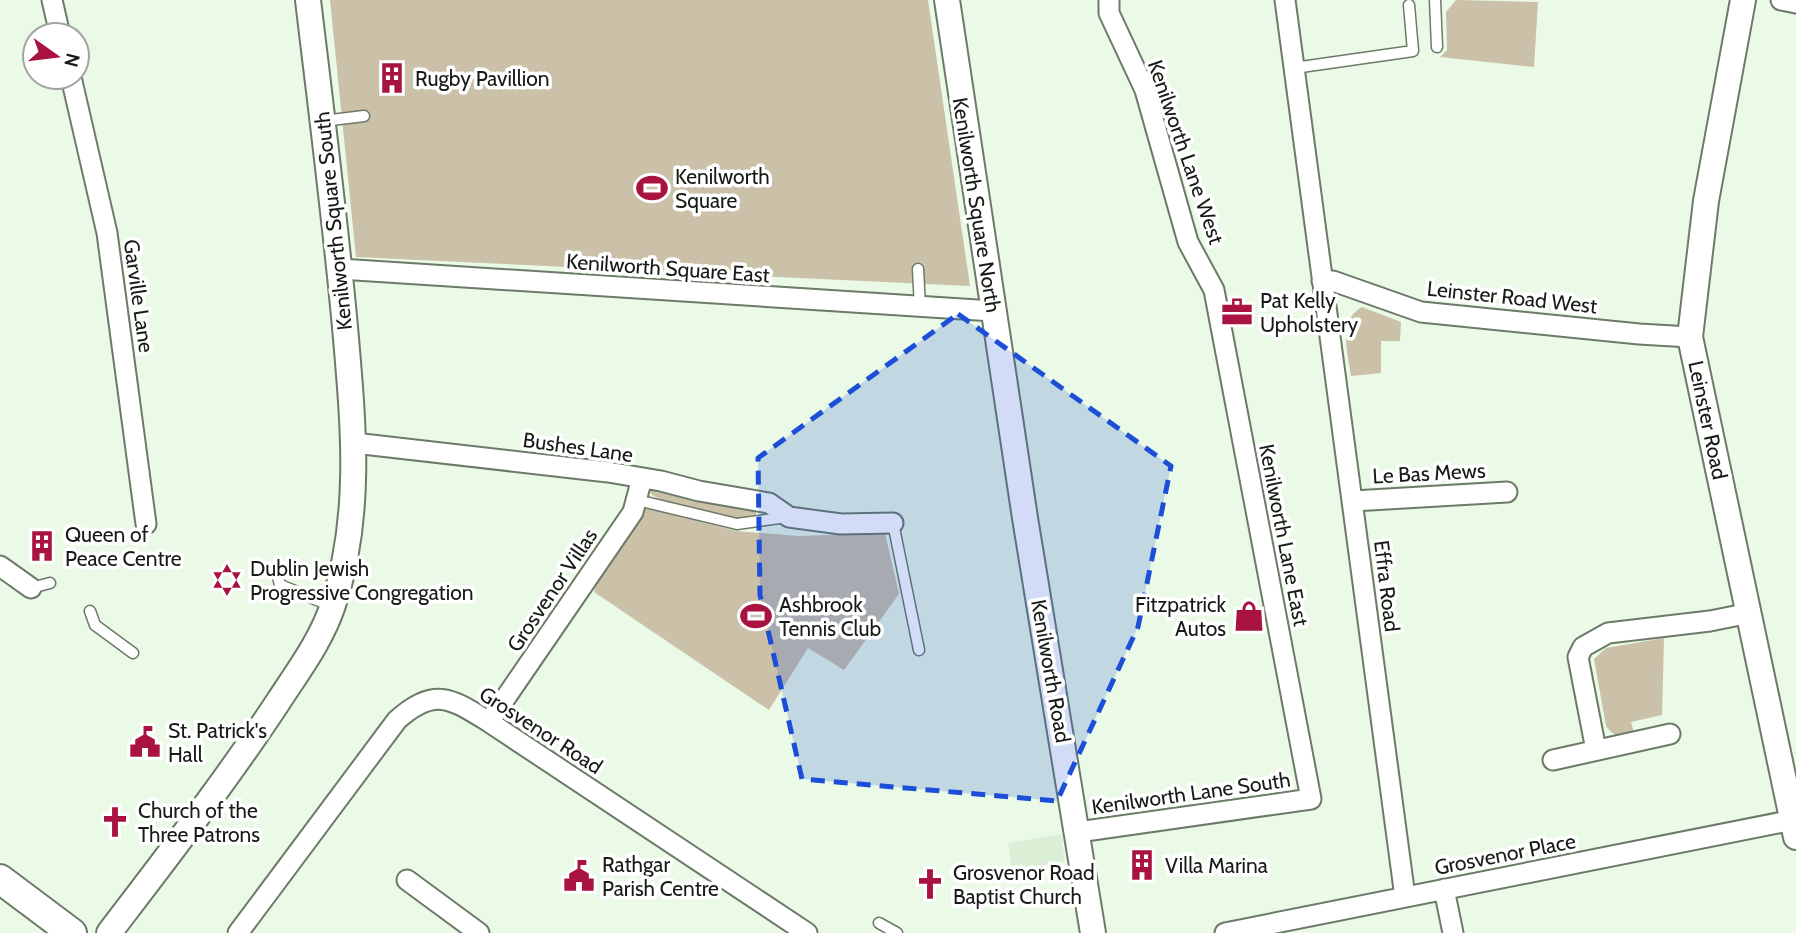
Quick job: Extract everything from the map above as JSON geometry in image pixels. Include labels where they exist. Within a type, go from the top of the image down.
[{"type":"main road","points":[[0,879],[72,933]]},
{"type":"street","points":[[52,0],[57,21]]},
{"type":"street","name":"Kenilworth Square South","points":[[109,933],[242,756],[316,644],[333,607],[351,525],[354,443],[340,269],[308,0]]},
{"type":"street","name":"Kenilworth Square North","points":[[947,0],[1008,410]]},
{"type":"street","name":"Kenilworth Lane West","points":[[1110,0],[1109,13],[1144,90],[1188,242],[1209,279]]},
{"type":"street","points":[[1285,0],[1322,281]]},
{"type":"street","name":"Leinster Road","points":[[1743,0],[1706,201],[1690,337],[1794,828]]},
{"type":"street","points":[[1781,0],[1796,3]]},
{"type":"street","name":"Garville Lane","points":[[74,91],[107,233],[146,524]]},
{"type":"street","name":"Kenilworth Square East","points":[[340,269],[993,311]]},
{"type":"street","name":"Kenilworth Lane East","points":[[1209,279],[1214,290],[1311,799]]},
{"type":"street","name":"Leinster Road West","points":[[1322,281],[1333,281],[1421,312],[1690,337]]},
{"type":"street","name":"Effra Road","points":[[1322,281],[1405,897]]},
{"type":"street","name":"Kenilworth Road","points":[[1008,410],[1093,933]]},
{"type":"street","name":"Bushes Lane","points":[[354,443],[642,478],[769,503],[789,517],[841,524],[893,523]]},
{"type":"street","name":"Grosvenor Villas","points":[[489,722],[633,512],[642,478]]},
{"type":"street","name":"Le Bas Mews","points":[[1353,501],[1507,492]]},
{"type":"street","points":[[0,566],[40,585]]},
{"type":"street","points":[[1596,750],[1578,657],[1583,647],[1608,633],[1710,621],[1750,613]]},
{"type":"street","name":"Grosvenor Road","points":[[239,933],[397,720],[424,701],[456,701],[807,933]]},
{"type":"street","points":[[1553,760],[1670,734]]},
{"type":"street","name":"Kenilworth Lane South","points":[[1078,832],[1311,799]]},
{"type":"street","name":"Grosvenor Place","points":[[1226,933],[1444,889],[1794,828]]},
{"type":"street","points":[[407,880],[479,933]]},
{"type":"street","points":[[1444,889],[1453,933]]},
{"type":"lane","points":[[1434,0],[1437,47]]},
{"type":"lane","points":[[1294,68],[1413,51],[1409,5]]},
{"type":"lane","points":[[323,121],[364,116]]},
{"type":"lane","points":[[918,269],[919,307]]},
{"type":"lane","name":"Bushes Lane","points":[[637,500],[737,524],[789,517]]},
{"type":"lane","name":"Bushes Lane","points":[[893,523],[919,650]]},
{"type":"lane","points":[[276,569],[280,585],[333,607]]},
{"type":"lane","points":[[90,611],[95,625],[133,653]]},
{"type":"lane","points":[[878,923],[897,933]]},
{"type":"highlighted area","points":[[958,314],[1171,466],[1138,627],[1057,801],[802,779],[760,595],[758,458]]},
{"type":"shaded area","name":"Kenilworth Square","points":[[330,0],[928,0],[970,286],[356,257]]},
{"type":"shaded area","points":[[1456,0],[1538,2],[1534,67],[1440,57],[1447,50],[1446,12]]},
{"type":"shaded area","points":[[1362,307],[1401,322],[1400,341],[1381,341],[1381,373],[1351,376],[1347,329],[1349,320]]},
{"type":"shaded area","points":[[652,487],[740,505],[756,511],[756,519],[688,509],[652,495]]},
{"type":"shaded area","name":"Ashbrook Tennis Club","points":[[643,507],[736,531],[798,536],[885,533],[899,594],[844,670],[808,648],[769,710],[594,592],[599,573]]},
{"type":"shaded area","points":[[1664,638],[1662,715],[1631,722],[1635,736],[1615,735],[1606,726],[1594,659],[1606,648]]},
{"type":"shaded area","points":[[1061,834],[1065,862],[1012,871],[1008,843]]},
{"type":"place","name":"Rugby Pavillion","points":[[392,78]]},
{"type":"place","name":"Kenilworth Square","points":[[652,188]]},
{"type":"place","name":"Pat Kelly Upholstery","points":[[1237,312]]},
{"type":"place","name":"Queen of Peace Centre","points":[[42,546]]},
{"type":"place","name":"Dublin Jewish Progressive Congregation","points":[[227,580]]},
{"type":"place","name":"Ashbrook Tennis Club","points":[[756,616]]},
{"type":"place","name":"Fitzpatrick Autos","points":[[1249,616]]},
{"type":"place","name":"St. Patrick's Hall","points":[[145,742]]},
{"type":"place","name":"Church of the Three Patrons","points":[[115,822]]},
{"type":"place","name":"Villa Marina","points":[[1142,865]]},
{"type":"place","name":"Rathgar Parish Centre","points":[[579,876]]},
{"type":"place","name":"Grosvenor Road Baptist Church","points":[[930,884]]}]
